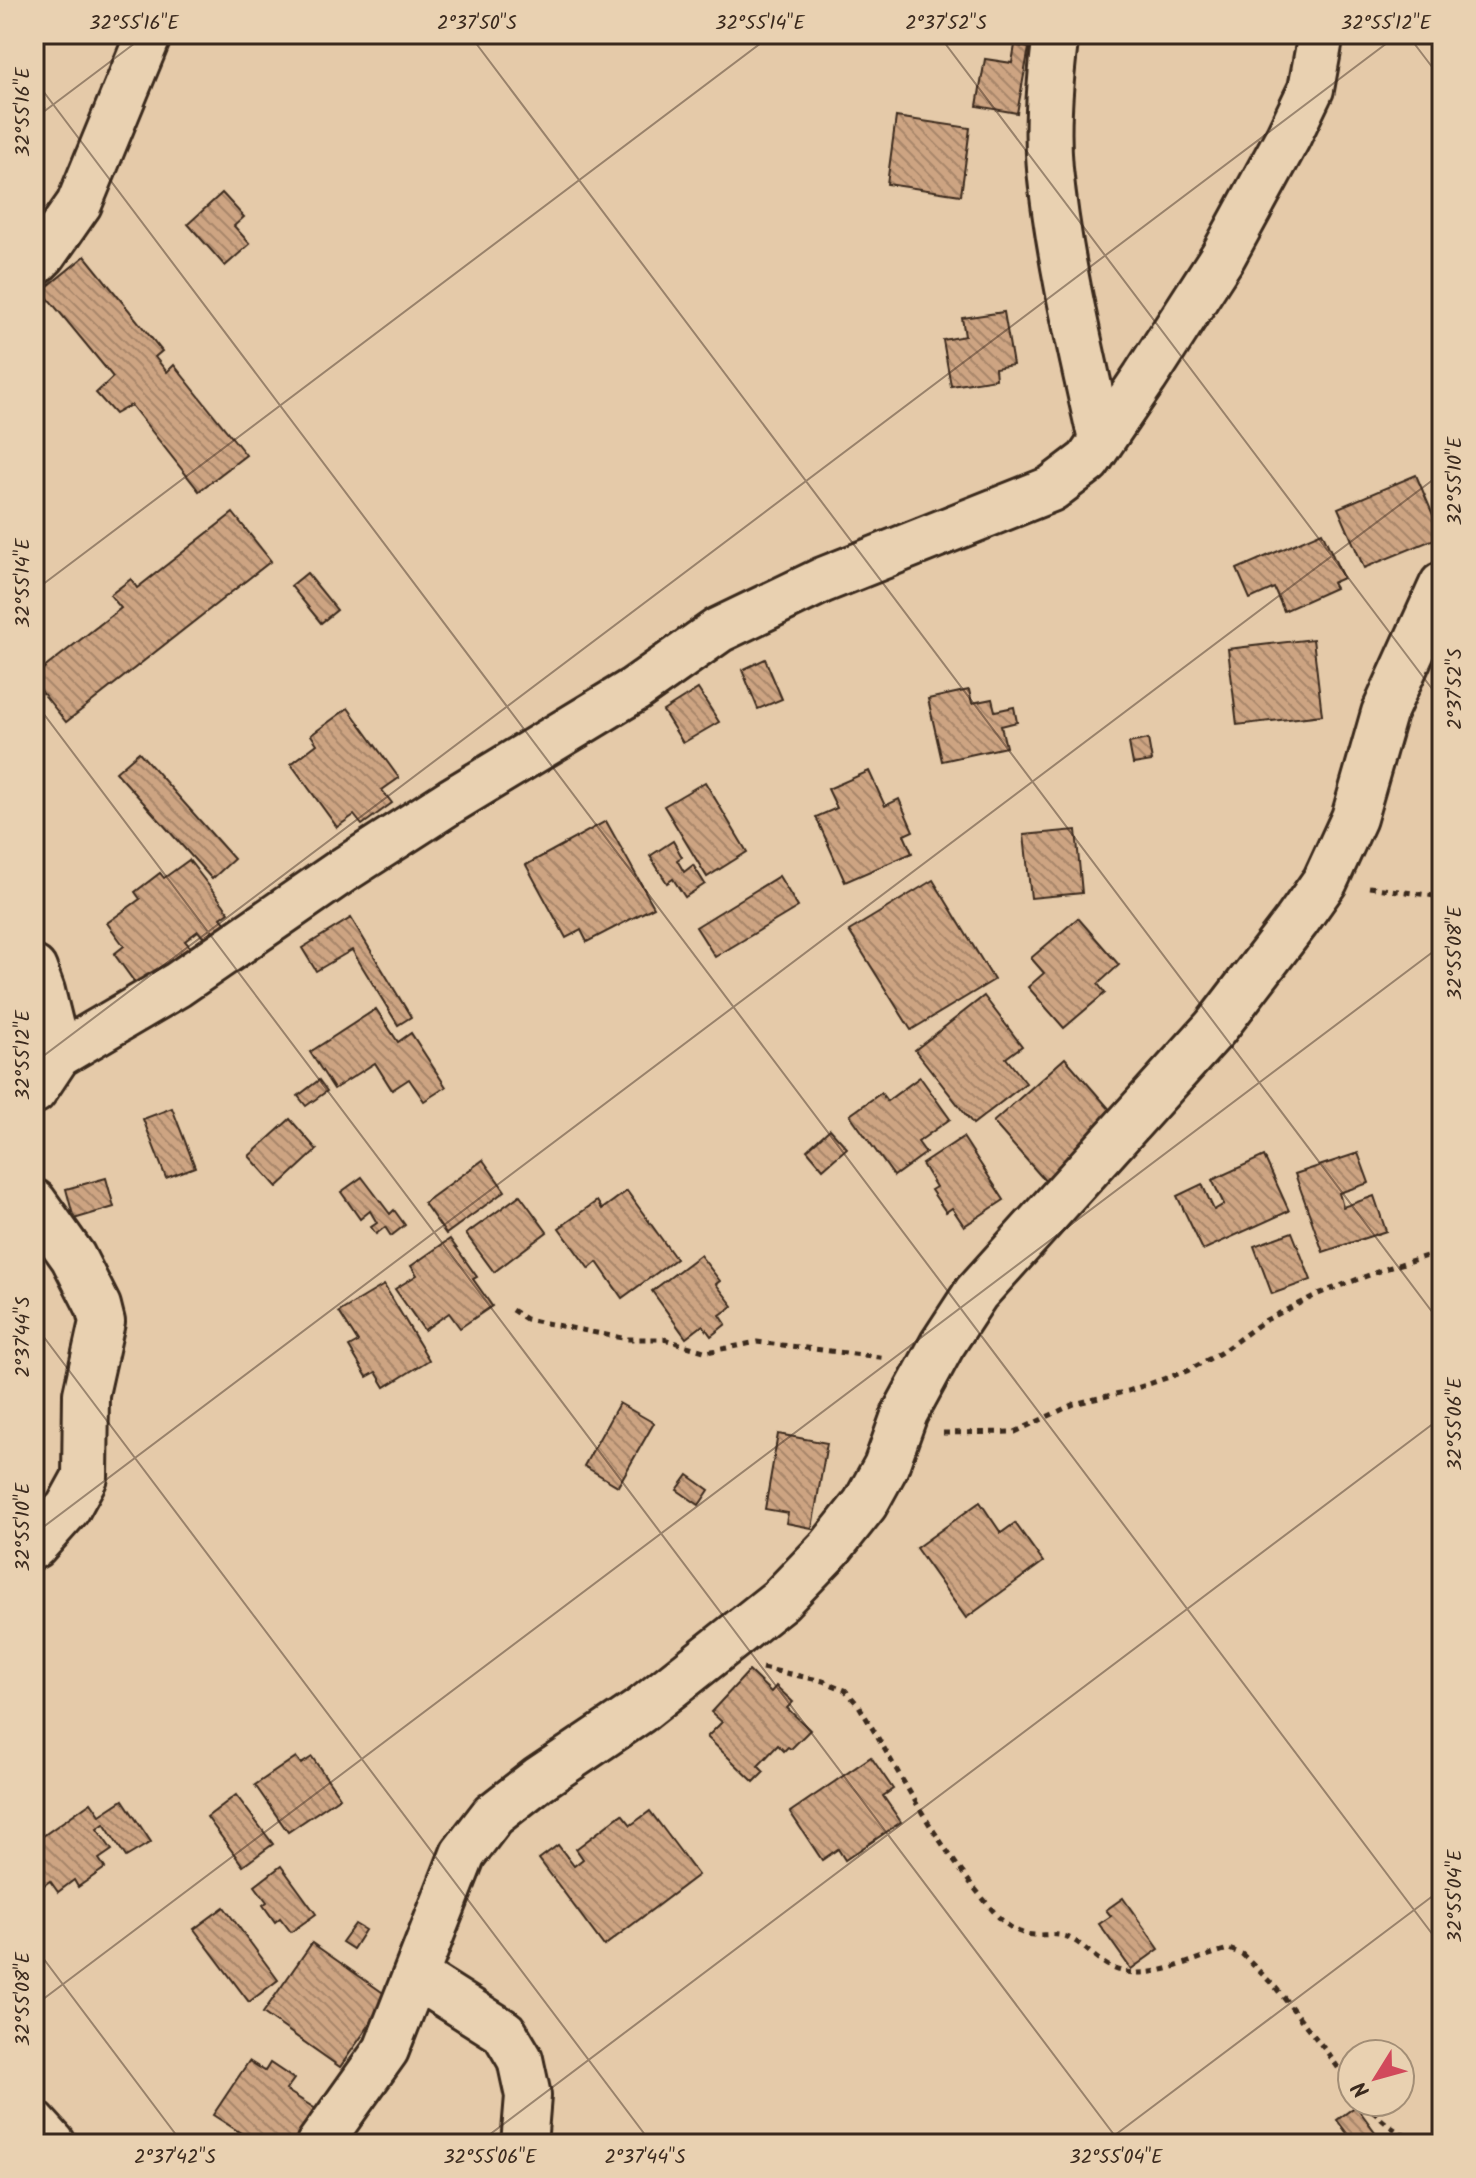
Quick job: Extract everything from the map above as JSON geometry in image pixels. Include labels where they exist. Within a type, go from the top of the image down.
[{"type":"street","points":[[34,264],[79,204],[149,34]]},
{"type":"street","points":[[1056,34],[1049,93],[1050,167],[1069,298],[1101,440]]},
{"type":"street","points":[[34,1091],[58,1055],[177,985],[342,871],[634,690],[719,630],[836,575],[1051,489],[1088,461],[1223,256],[1288,137],[1311,89],[1321,34]]},
{"type":"street","points":[[319,2144],[386,2050],[463,1854],[493,1815],[539,1779],[640,1711],[780,1600],[830,1548],[865,1504],[886,1466],[905,1413],[942,1345],[976,1293],[1215,1028],[1325,881],[1354,818],[1384,713],[1442,585]]},
{"type":"street","points":[[34,969],[58,1055]]},
{"type":"street","points":[[34,1202],[73,1257],[98,1306],[102,1322],[86,1394],[85,1477],[68,1508],[34,1546]]},
{"type":"street","points":[[416,1976],[504,2032],[520,2059],[528,2096],[524,2144]]},
{"type":"street","points":[[34,2123],[53,2144]]},
{"type":"path","points":[[1325,881],[1442,897]]},
{"type":"path","points":[[898,1432],[1015,1432],[1074,1404],[1128,1391],[1187,1371],[1220,1353],[1264,1321],[1318,1294],[1442,1251]]},
{"type":"path","points":[[512,1310],[526,1319],[627,1339],[664,1339],[707,1352],[757,1342],[931,1365]]},
{"type":"path","points":[[706,1658],[797,1674],[845,1690],[859,1706],[931,1828],[971,1884],[1004,1923],[1021,1933],[1037,1936],[1059,1934],[1071,1938],[1116,1970],[1147,1974],[1229,1949],[1242,1954],[1276,1988],[1336,2065]]},
{"type":"path","points":[[1380,2118],[1405,2136],[1420,2141],[1442,2140]]},
{"type":"building","points":[[1015,45],[1029,48],[1017,113],[977,106],[985,59],[1012,63]]},
{"type":"building","points":[[34,98],[45,108],[34,119]]},
{"type":"building","points":[[896,117],[970,128],[961,195],[887,184]]},
{"type":"building","points":[[222,193],[244,217],[234,226],[250,244],[225,266],[188,224]]},
{"type":"building","points":[[85,256],[162,351],[155,357],[167,372],[174,365],[246,455],[199,491],[131,405],[115,414],[96,393],[113,377],[42,291]]},
{"type":"building","points":[[1004,312],[1013,365],[995,368],[996,379],[951,386],[943,340],[965,336],[962,318]]},
{"type":"building","points":[[1416,475],[1442,536],[1364,568],[1338,508]]},
{"type":"building","points":[[233,513],[271,561],[66,722],[34,682],[34,676],[121,608],[110,595],[131,579],[137,588]]},
{"type":"building","points":[[1322,532],[1343,578],[1332,583],[1335,588],[1284,611],[1274,588],[1250,599],[1237,569]]},
{"type":"building","points":[[307,573],[337,610],[321,623],[291,586]]},
{"type":"building","points":[[1313,639],[1322,715],[1237,725],[1228,649]]},
{"type":"building","points":[[765,659],[782,699],[758,709],[742,670]]},
{"type":"building","points":[[698,689],[719,722],[683,743],[663,711]]},
{"type":"building","points":[[969,690],[972,703],[992,699],[995,711],[1014,707],[1017,722],[1001,726],[1006,747],[942,761],[928,699]]},
{"type":"building","points":[[348,708],[399,778],[382,790],[392,803],[362,825],[354,815],[337,827],[291,764],[317,744],[311,735]]},
{"type":"building","points":[[1148,739],[1152,761],[1133,764],[1129,743]]},
{"type":"building","points":[[139,752],[234,859],[212,879],[116,772]]},
{"type":"building","points":[[869,771],[885,806],[899,799],[913,831],[904,835],[912,853],[845,882],[816,817],[837,808],[828,789]]},
{"type":"building","points":[[705,782],[747,852],[707,877],[664,806]]},
{"type":"building","points":[[606,821],[654,907],[587,942],[581,930],[566,938],[526,865]]},
{"type":"building","points":[[1076,830],[1082,893],[1031,898],[1024,835]]},
{"type":"building","points":[[673,841],[682,857],[677,860],[684,872],[693,865],[705,884],[685,897],[673,879],[667,883],[650,856]]},
{"type":"building","points":[[189,860],[229,912],[221,918],[227,925],[206,941],[198,931],[185,941],[191,948],[153,976],[151,973],[136,984],[114,954],[124,946],[107,923],[140,899],[135,892],[160,873],[164,878]]},
{"type":"building","points":[[779,876],[798,907],[715,957],[696,927]]},
{"type":"building","points":[[933,880],[994,980],[911,1030],[849,931]]},
{"type":"building","points":[[351,918],[411,1017],[398,1025],[352,950],[316,971],[302,948]]},
{"type":"building","points":[[1078,918],[1119,965],[1098,984],[1105,993],[1064,1028],[1028,987],[1044,973],[1031,958]]},
{"type":"building","points":[[984,996],[1022,1046],[1006,1058],[1026,1083],[973,1124],[915,1050]]},
{"type":"building","points":[[376,1009],[398,1042],[411,1033],[446,1087],[424,1101],[409,1079],[392,1090],[375,1063],[334,1089],[310,1052]]},
{"type":"building","points":[[1065,1058],[1119,1120],[1047,1183],[993,1122]]},
{"type":"building","points":[[920,1077],[950,1119],[918,1142],[926,1153],[894,1176],[850,1115],[881,1093],[887,1101]]},
{"type":"building","points":[[319,1080],[327,1091],[306,1106],[298,1096]]},
{"type":"building","points":[[172,1108],[195,1167],[166,1178],[143,1119]]},
{"type":"building","points":[[290,1119],[317,1150],[277,1187],[249,1156]]},
{"type":"building","points":[[830,1129],[847,1148],[823,1169],[807,1150]]},
{"type":"building","points":[[963,1137],[1004,1200],[964,1226],[952,1208],[946,1212],[931,1190],[936,1187],[922,1164]]},
{"type":"building","points":[[1358,1153],[1369,1183],[1339,1193],[1343,1207],[1374,1196],[1386,1231],[1323,1252],[1295,1174]]},
{"type":"building","points":[[1264,1156],[1289,1211],[1203,1250],[1177,1196],[1202,1184],[1214,1210],[1224,1204],[1212,1180]]},
{"type":"building","points":[[483,1160],[505,1191],[446,1234],[424,1203]]},
{"type":"building","points":[[362,1177],[390,1214],[394,1210],[405,1225],[391,1236],[385,1227],[376,1234],[371,1227],[377,1223],[370,1211],[360,1219],[341,1192]]},
{"type":"building","points":[[106,1178],[114,1207],[74,1219],[66,1189]]},
{"type":"building","points":[[627,1191],[676,1259],[622,1298],[597,1262],[589,1269],[559,1228],[597,1201],[602,1209]]},
{"type":"building","points":[[520,1195],[547,1232],[494,1272],[466,1234]]},
{"type":"building","points":[[1292,1232],[1311,1280],[1272,1294],[1254,1246]]},
{"type":"building","points":[[450,1239],[477,1277],[473,1279],[492,1306],[460,1328],[449,1313],[424,1330],[395,1289],[417,1275],[411,1266]]},
{"type":"building","points":[[700,1255],[720,1281],[716,1284],[733,1306],[720,1315],[726,1324],[711,1336],[703,1325],[686,1338],[652,1291]]},
{"type":"building","points":[[384,1285],[429,1360],[385,1387],[376,1372],[367,1377],[349,1347],[358,1342],[339,1312]]},
{"type":"building","points":[[619,1403],[654,1423],[618,1486],[584,1466]]},
{"type":"building","points":[[778,1434],[827,1443],[812,1528],[786,1523],[788,1513],[765,1509]]},
{"type":"building","points":[[688,1475],[709,1490],[699,1505],[677,1490]]},
{"type":"building","points":[[980,1502],[1001,1533],[1015,1523],[1043,1562],[966,1618],[916,1548]]},
{"type":"building","points":[[749,1671],[771,1692],[776,1686],[793,1702],[787,1708],[810,1730],[791,1749],[788,1747],[784,1751],[778,1745],[758,1766],[764,1772],[754,1782],[707,1737],[722,1722],[711,1712]]},
{"type":"building","points":[[296,1757],[301,1764],[312,1757],[340,1797],[288,1832],[255,1785]]},
{"type":"building","points":[[871,1757],[893,1789],[883,1796],[901,1822],[845,1860],[838,1849],[822,1860],[790,1812]]},
{"type":"building","points":[[236,1795],[273,1844],[243,1866],[207,1817]]},
{"type":"building","points":[[123,1800],[151,1842],[126,1857],[104,1824],[97,1829],[112,1850],[99,1859],[105,1868],[78,1887],[74,1880],[58,1892],[50,1881],[34,1892],[34,1850],[40,1846],[36,1841],[91,1802],[100,1815]]},
{"type":"building","points":[[650,1811],[698,1875],[604,1946],[539,1859],[558,1845],[574,1866],[583,1859],[576,1849],[622,1814],[631,1825]]},
{"type":"building","points":[[281,1866],[316,1914],[291,1932],[280,1918],[275,1922],[263,1905],[267,1902],[255,1886]]},
{"type":"building","points":[[1123,1898],[1159,1949],[1131,1969],[1099,1924],[1111,1916],[1106,1910]]},
{"type":"building","points":[[224,1907],[278,1980],[249,2002],[194,1929]]},
{"type":"building","points":[[355,1924],[365,1930],[353,1949],[342,1942]]},
{"type":"building","points":[[312,1943],[389,1997],[340,2067],[263,2013]]},
{"type":"building","points":[[249,2061],[265,2071],[270,2063],[294,2079],[286,2090],[319,2111],[298,2144],[258,2144],[213,2115]]},
{"type":"building","points":[[1365,2118],[1384,2144],[1355,2144],[1337,2120]]}]
